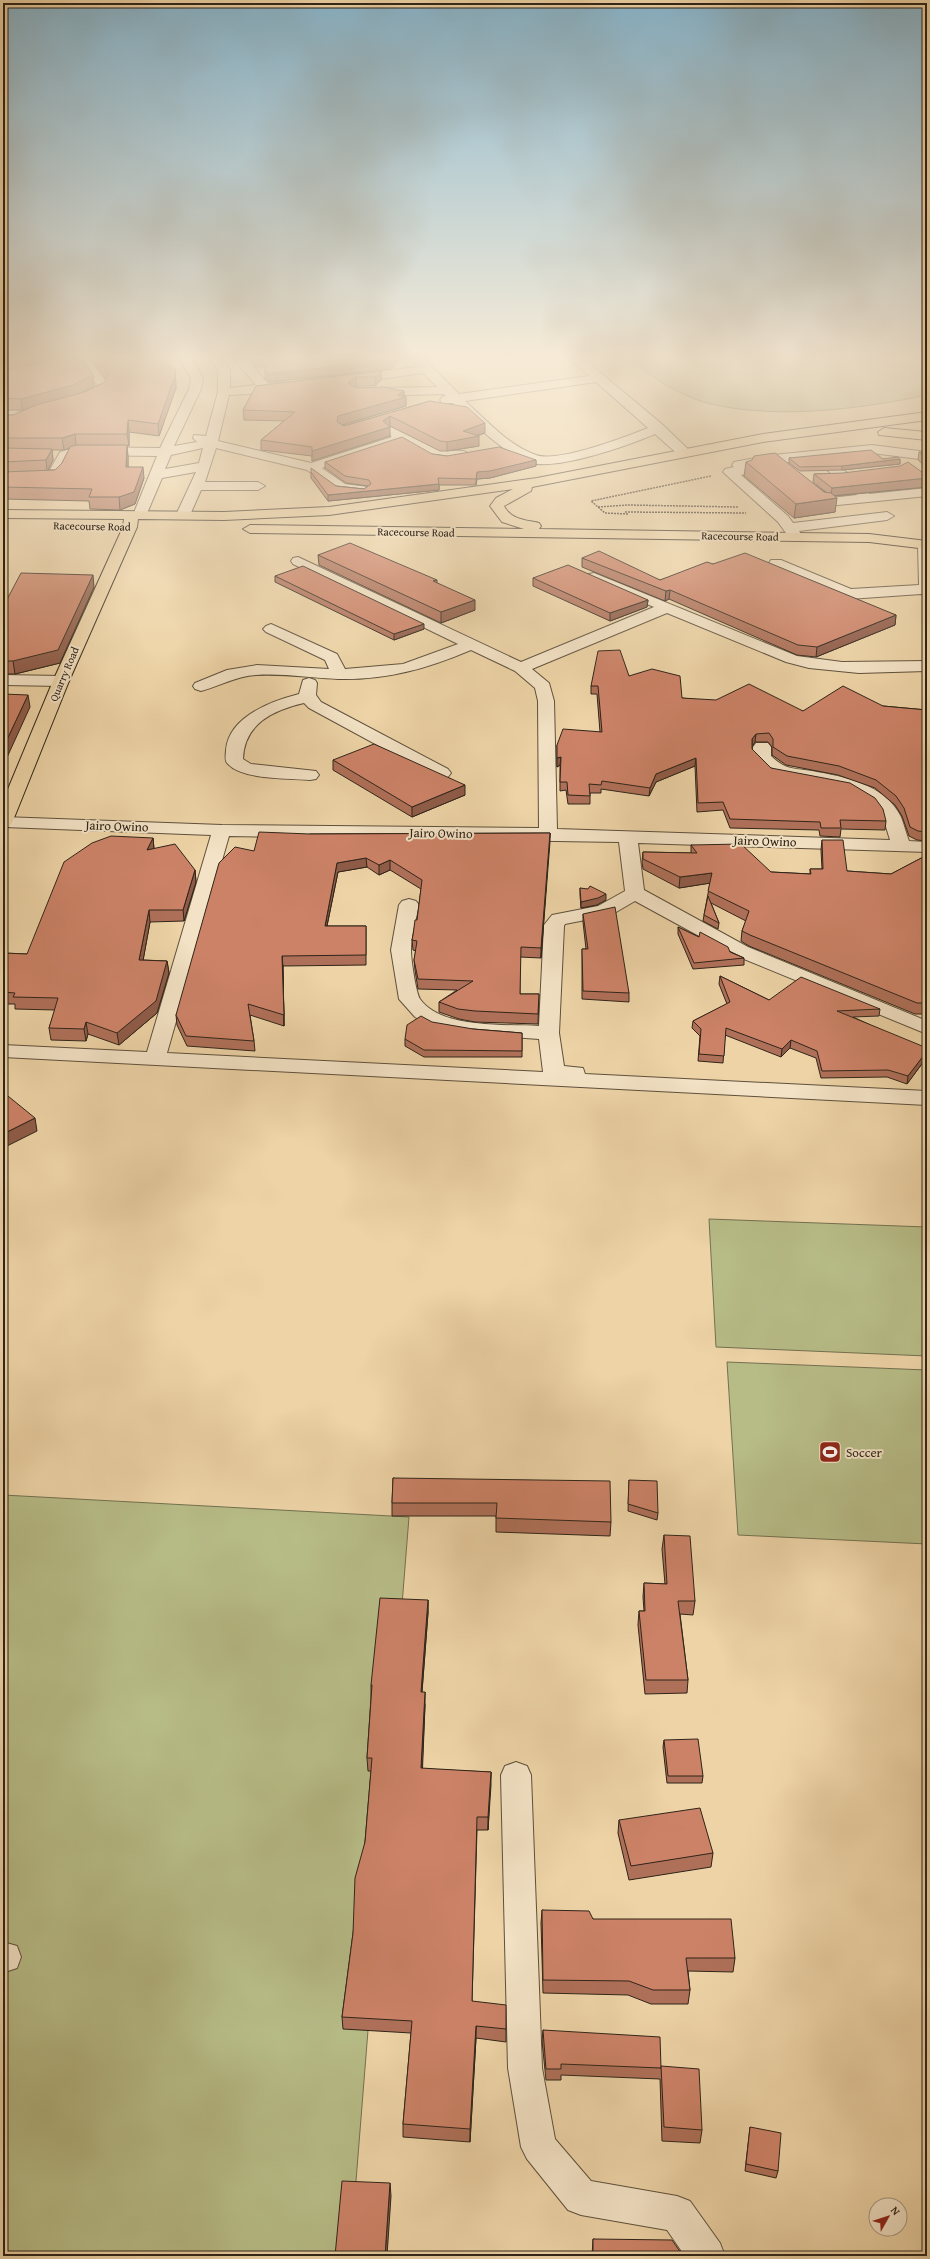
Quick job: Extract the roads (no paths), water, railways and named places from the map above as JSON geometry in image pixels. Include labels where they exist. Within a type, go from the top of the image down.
[{"type":"main road","points":[[3,514],[134,519],[183,515],[262,516],[329,511],[537,482],[627,464]]},
{"type":"main road","points":[[537,482],[501,502],[497,506],[499,513],[509,520],[520,524],[591,534]]},
{"type":"main road","name":"Racecourse Road","points":[[3,525],[134,519],[591,534],[793,533],[829,537],[926,541]]},
{"type":"main road","name":"Quarry Road","points":[[3,823],[61,680],[134,519]]},
{"type":"street","points":[[3,479],[51,477],[56,474],[61,464]]},
{"type":"street","name":"Quarry Road","points":[[134,519],[160,464]]},
{"type":"street","points":[[303,464],[312,467],[341,488],[363,490]]},
{"type":"street","points":[[312,467],[320,464]]},
{"type":"street","points":[[742,464],[739,465],[745,470],[732,473],[773,510],[793,533],[887,516]]},
{"type":"street","points":[[780,464],[788,471]]},
{"type":"street","points":[[799,464],[809,475],[828,502],[927,492]]},
{"type":"street","points":[[828,464],[869,498]]},
{"type":"street","points":[[854,464],[863,469]]},
{"type":"street","points":[[860,464],[886,496]]},
{"type":"street","points":[[906,464],[927,492]]},
{"type":"street","points":[[156,475],[205,466]]},
{"type":"street","points":[[183,515],[205,466]]},
{"type":"street","points":[[809,475],[842,476],[863,469]]},
{"type":"street","points":[[888,481],[905,494]]},
{"type":"street","points":[[196,486],[258,486]]},
{"type":"street","points":[[849,594],[927,591],[926,541]]},
{"type":"street","points":[[298,561],[521,668],[544,686],[546,701],[548,834]]},
{"type":"street","points":[[776,563],[871,603]]},
{"type":"street","points":[[582,573],[792,659],[813,666],[836,668],[927,666]]},
{"type":"street","points":[[521,668],[668,607]]},
{"type":"street","points":[[271,629],[331,658],[340,674]]},
{"type":"street","points":[[201,686],[233,673],[257,670],[340,674],[405,669],[434,660],[470,644]]},
{"type":"street","points":[[313,673],[306,692],[307,698],[315,705],[442,773]]},
{"type":"street","points":[[3,680],[61,680]]},
{"type":"street","points":[[307,698],[287,702],[268,709],[240,734],[233,751],[234,761],[247,769],[310,775]]},
{"type":"street","points":[[762,747],[762,757],[777,771],[833,780],[855,786],[881,801],[892,817],[901,846]]},
{"type":"street","name":"Jairo Owino","points":[[3,823],[222,830],[548,834],[927,847]]},
{"type":"street","points":[[156,1059],[158,1046],[222,830]]},
{"type":"street","points":[[628,837],[635,893]]},
{"type":"street","points":[[635,893],[741,951],[927,1028]]},
{"type":"street","points":[[635,893],[604,911],[559,919],[554,925],[549,1033],[554,1072],[652,1075],[927,1092]]},
{"type":"street","points":[[409,905],[401,950],[409,999],[422,1013],[439,1023],[473,1028],[549,1033]]},
{"type":"street","points":[[3,1052],[927,1098]]},
{"type":"street","points":[[516,1775],[525,2068],[539,2148],[581,2197],[677,2214],[707,2256]]},
{"type":"place","name":"Soccer","points":[[830,1452]]}]
